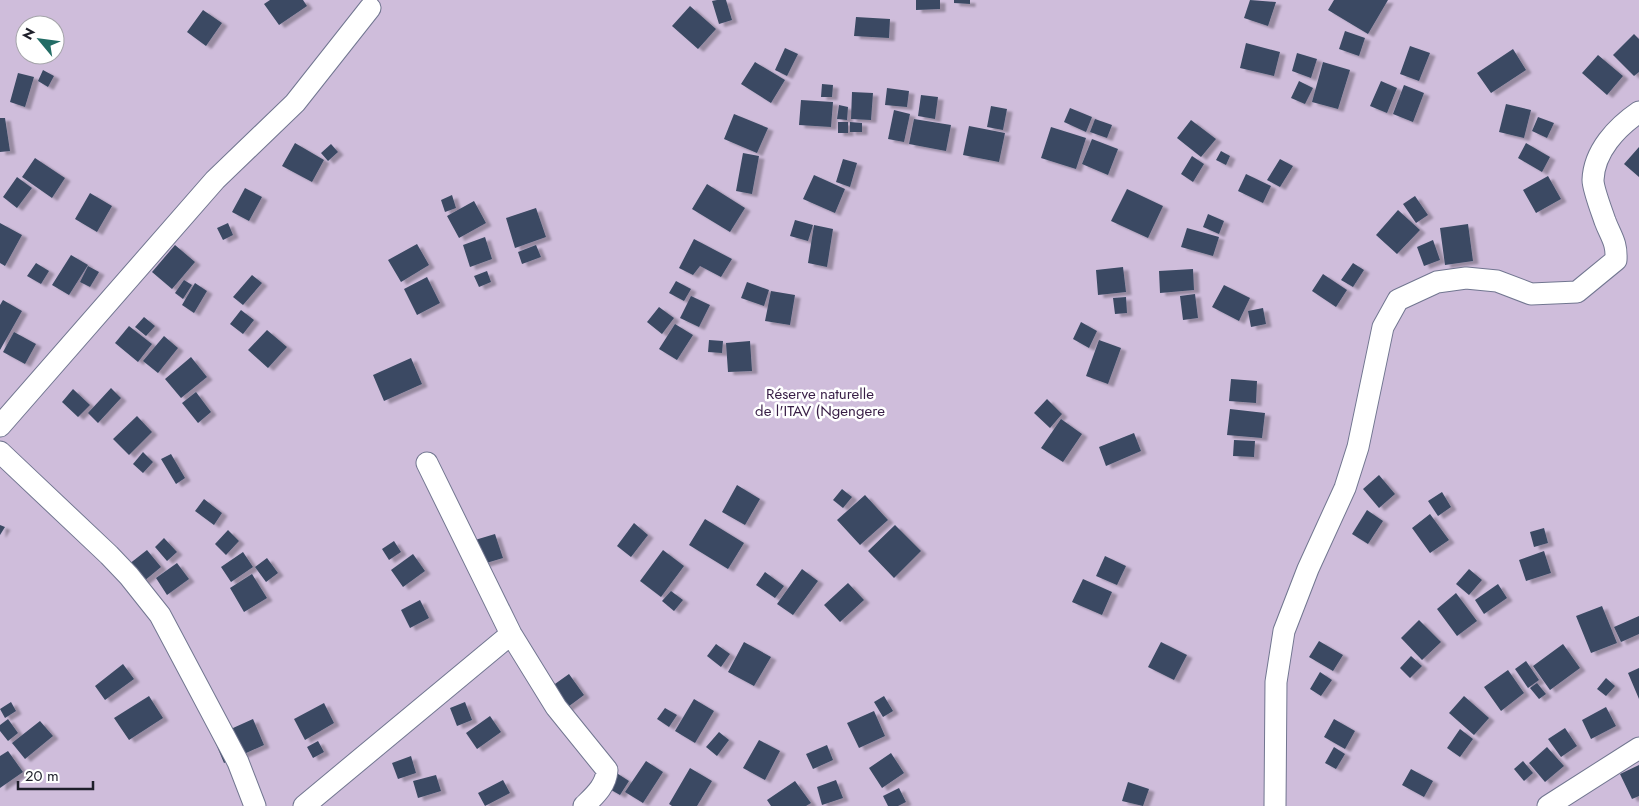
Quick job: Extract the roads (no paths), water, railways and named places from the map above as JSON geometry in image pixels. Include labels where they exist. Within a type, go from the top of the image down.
[{"type":"street","points":[[0,426],[215,180],[295,103],[370,8],[370,17],[382,0]]},
{"type":"street","points":[[1275,806],[1276,682],[1284,631],[1308,569],[1345,488],[1358,448],[1383,327],[1398,300],[1437,282],[1466,278],[1497,281],[1531,294],[1577,292],[1616,260],[1617,246],[1605,220],[1593,180],[1601,150],[1622,123],[1639,112]]},
{"type":"street","points":[[0,452],[109,555],[129,576],[160,615],[238,762],[255,806]]},
{"type":"street","points":[[427,463],[511,634],[556,707],[607,770],[606,778],[598,791],[584,806]]},
{"type":"street","points":[[304,806],[511,634]]},
{"type":"street","points":[[1548,806],[1639,748]]},
{"type":"park label","name":"Réserve naturelle de l'ITAV (Ngengere","points":[[820,402]]}]
